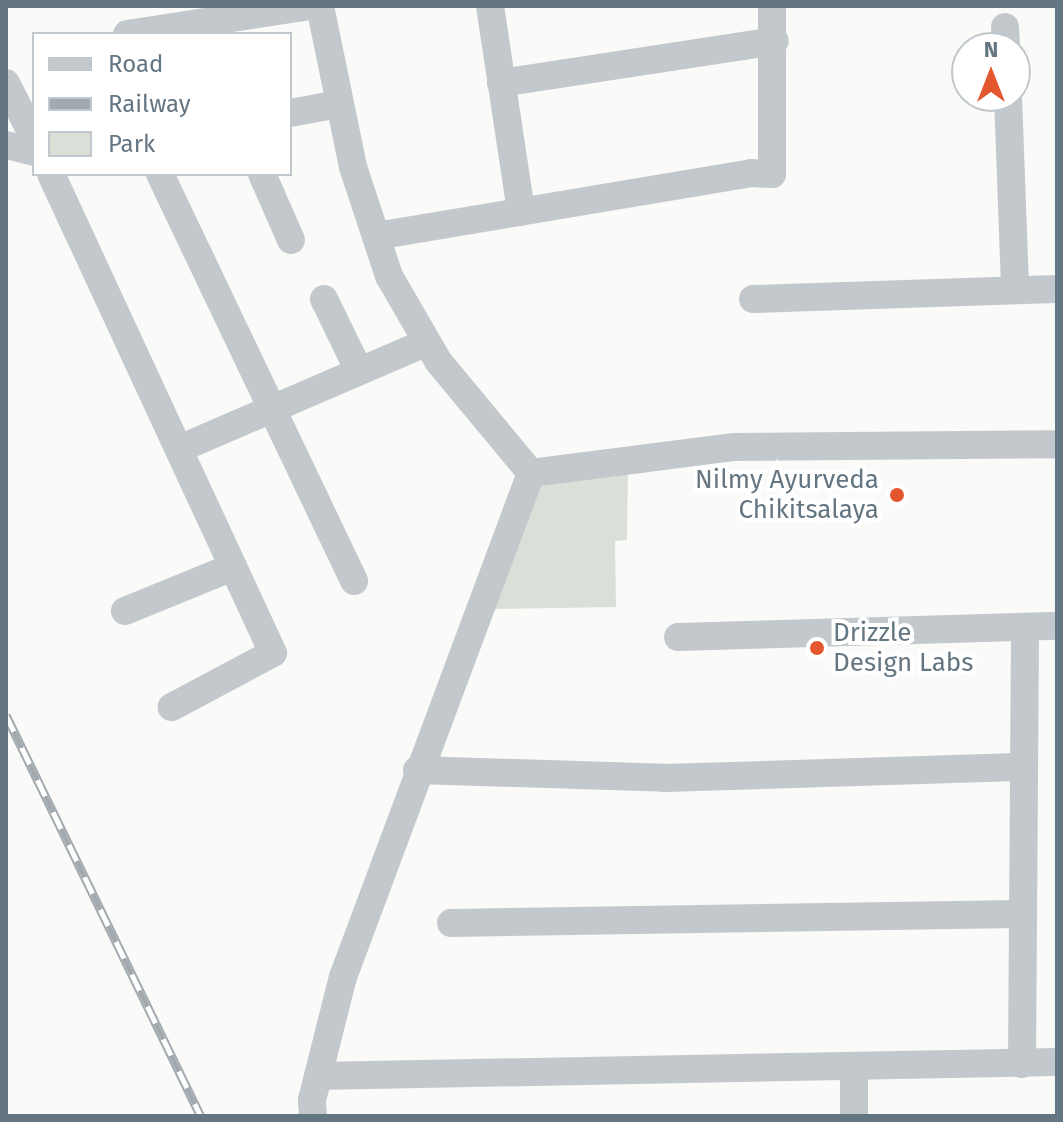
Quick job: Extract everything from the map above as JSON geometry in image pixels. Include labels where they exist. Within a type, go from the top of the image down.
[{"type":"street","points":[[140,32],[311,6]]},
{"type":"street","points":[[320,6],[339,104],[389,276],[427,342],[531,473]]},
{"type":"street","points":[[490,6],[521,212]]},
{"type":"street","points":[[376,236],[751,173],[772,174],[775,41],[772,6]]},
{"type":"street","points":[[501,83],[775,41]]},
{"type":"street","points":[[6,83],[32,134]]},
{"type":"street","points":[[292,113],[339,104]]},
{"type":"street","points":[[1009,112],[1015,287]]},
{"type":"street","points":[[6,145],[32,152]]},
{"type":"street","points":[[52,176],[273,653],[172,707]]},
{"type":"street","points":[[161,176],[354,581]]},
{"type":"street","points":[[263,176],[291,240]]},
{"type":"street","points":[[753,299],[1015,287],[1057,289]]},
{"type":"street","points":[[324,299],[359,371]]},
{"type":"street","points":[[179,449],[427,342]]},
{"type":"street","points":[[531,473],[734,447],[1057,444]]},
{"type":"street","points":[[313,1116],[318,1076],[343,977],[417,770],[531,473]]},
{"type":"street","points":[[125,611],[233,567]]},
{"type":"street","points":[[678,637],[1057,626]]},
{"type":"street","points":[[1022,1064],[1025,627]]},
{"type":"street","points":[[417,770],[665,778],[1024,767]]},
{"type":"street","points":[[451,923],[1023,914]]},
{"type":"street","points":[[318,1076],[854,1069],[1057,1062]]},
{"type":"street","points":[[854,1069],[854,1116]]},
{"type":"green space","points":[[628,463],[627,540],[615,541],[616,607],[487,609],[538,481]]},
{"type":"railway","points":[[6,715],[201,1116]]},
{"type":"place","name":"Nilmy Ayurveda Chikitsalaya","points":[[897,495]]},
{"type":"place","name":"Drizzle Design Labs","points":[[817,648]]}]
